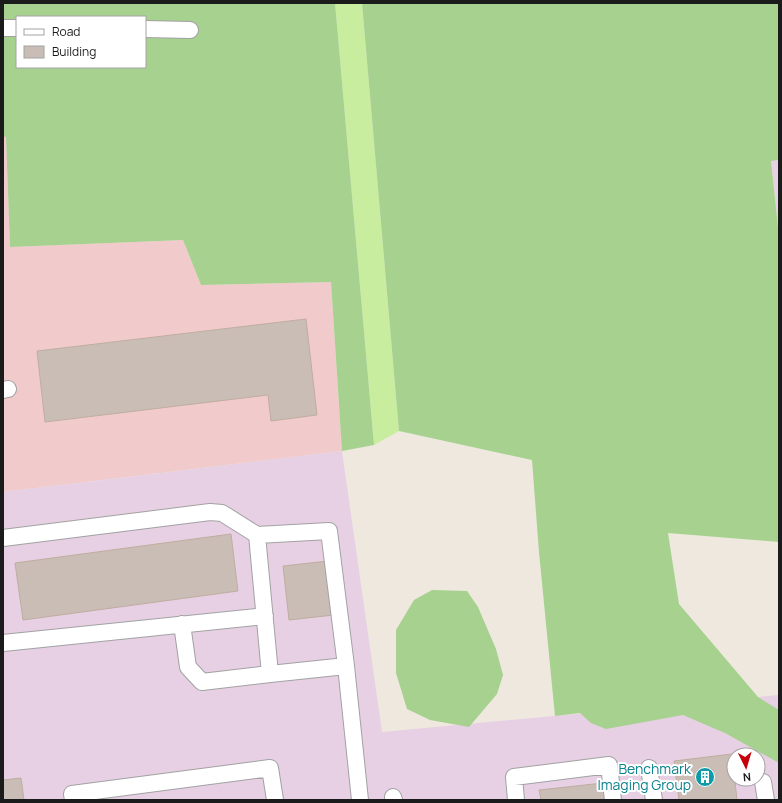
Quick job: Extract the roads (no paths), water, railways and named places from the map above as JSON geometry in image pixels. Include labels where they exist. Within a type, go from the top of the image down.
[{"type":"lane","points":[[3,28],[16,28]]},
{"type":"lane","points":[[146,29],[190,30]]},
{"type":"lane","points":[[3,538],[210,512],[222,514],[257,535],[329,531],[346,666],[360,800]]},
{"type":"lane","points":[[257,535],[270,674]]},
{"type":"lane","points":[[3,643],[265,616]]},
{"type":"lane","points":[[182,624],[188,667],[202,682],[346,666]]},
{"type":"lane","points":[[516,800],[514,777],[609,765],[613,800]]},
{"type":"lane","points":[[73,800],[72,794],[270,768],[275,800]]},
{"type":"lane","points":[[649,768],[654,800]]},
{"type":"lane","points":[[764,787],[766,800]]},
{"type":"place","name":"Benchmark Imaging Group","points":[[705,777]]}]
